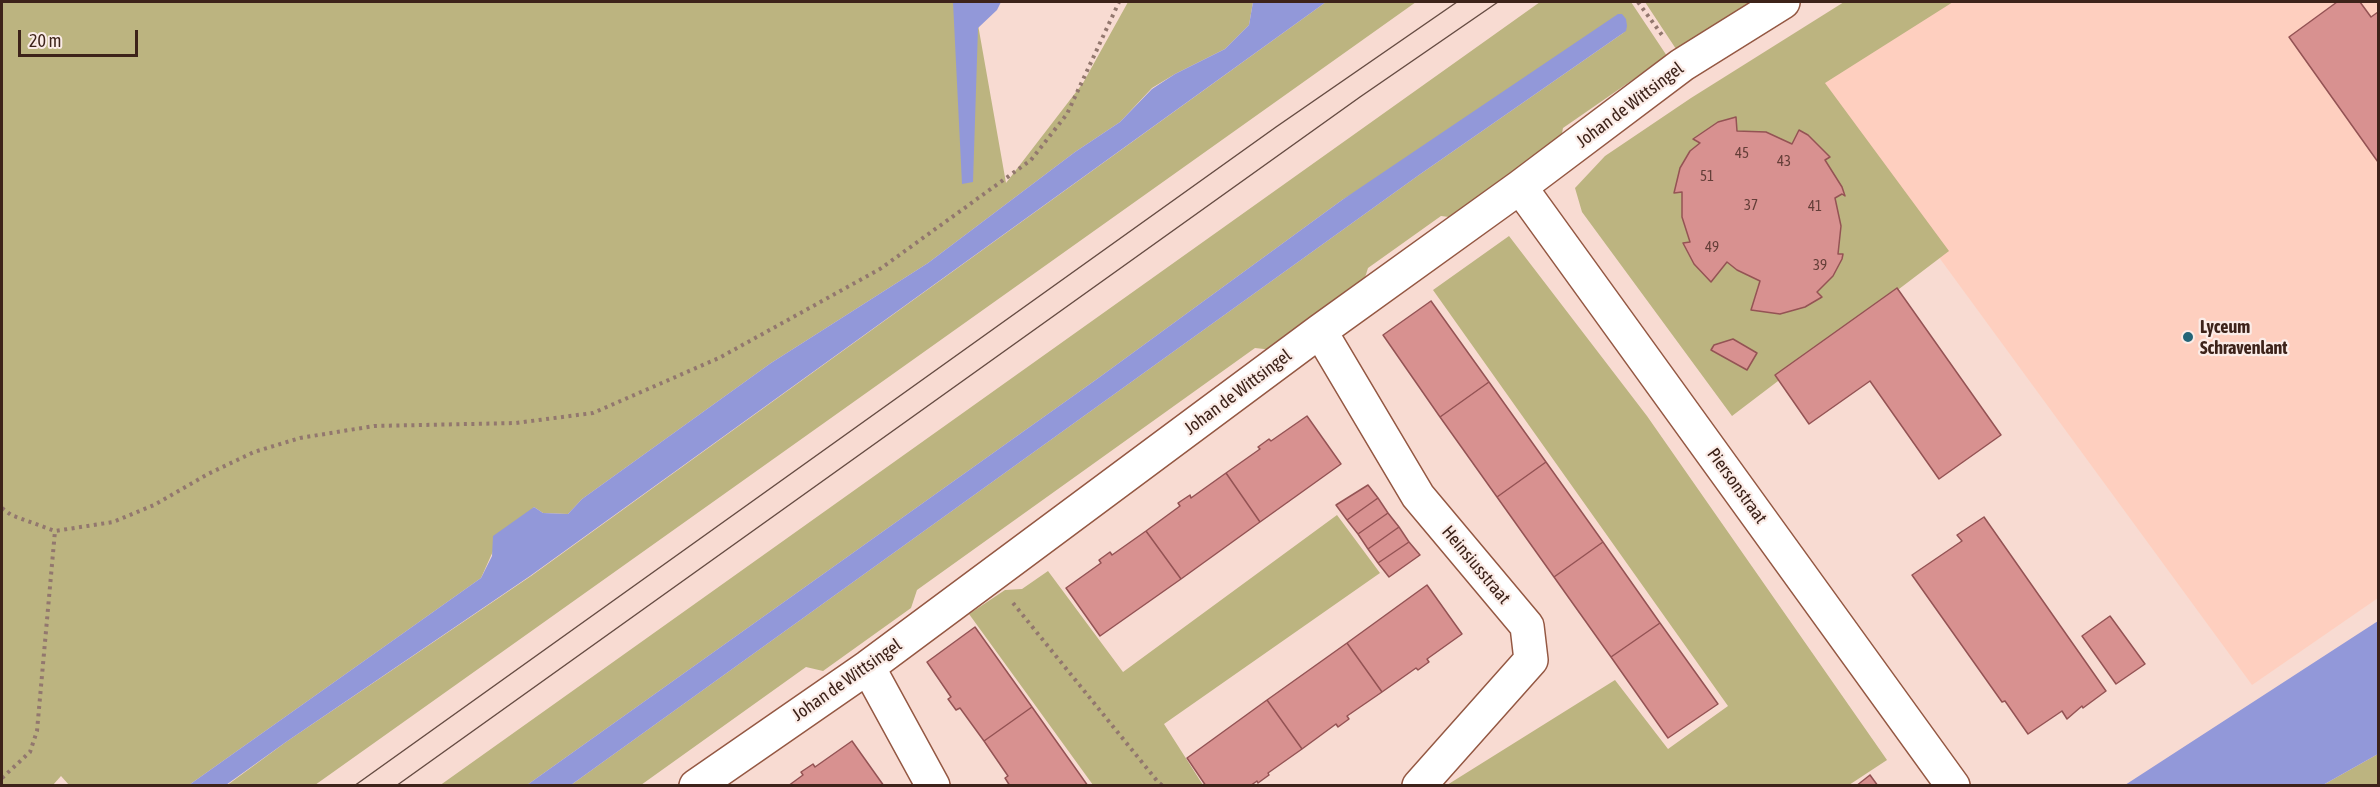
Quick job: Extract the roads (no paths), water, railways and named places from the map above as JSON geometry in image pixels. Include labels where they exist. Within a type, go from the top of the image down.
[{"type":"street","name":"Johan de Wittsingel","points":[[696,786],[868,667],[1682,65],[1783,2]]},
{"type":"street","name":"Piersonstraat","points":[[1520,187],[1953,786]]},
{"type":"street","name":"Heinsiusstraat","points":[[1320,331],[1418,496],[1527,626],[1531,660],[1419,786]]},
{"type":"street","points":[[868,667],[933,786]]},
{"type":"water","points":[[953,2],[1001,2],[997,10],[978,28],[973,182],[962,184]]},
{"type":"water","points":[[1253,2],[1326,2],[530,576],[226,785],[189,785],[481,578],[492,556],[493,536],[534,507],[543,513],[568,514],[582,499],[771,363],[928,263],[1075,152],[1120,122],[1152,89],[1175,74],[1225,49],[1249,25]]},
{"type":"water","points":[[1618,14],[1622,14],[1626,19],[1626,31],[1419,175],[571,785],[527,785],[1097,379],[1342,200]]},
{"type":"water","points":[[2378,621],[2378,754],[2323,785],[2125,785]]},
{"type":"tram line","points":[[354,786],[1276,127],[1457,2]]},
{"type":"tram line","points":[[396,786],[1360,97],[1498,2]]},
{"type":"place","name":"Lyceum Schravenlant","points":[[2188,337]]}]
